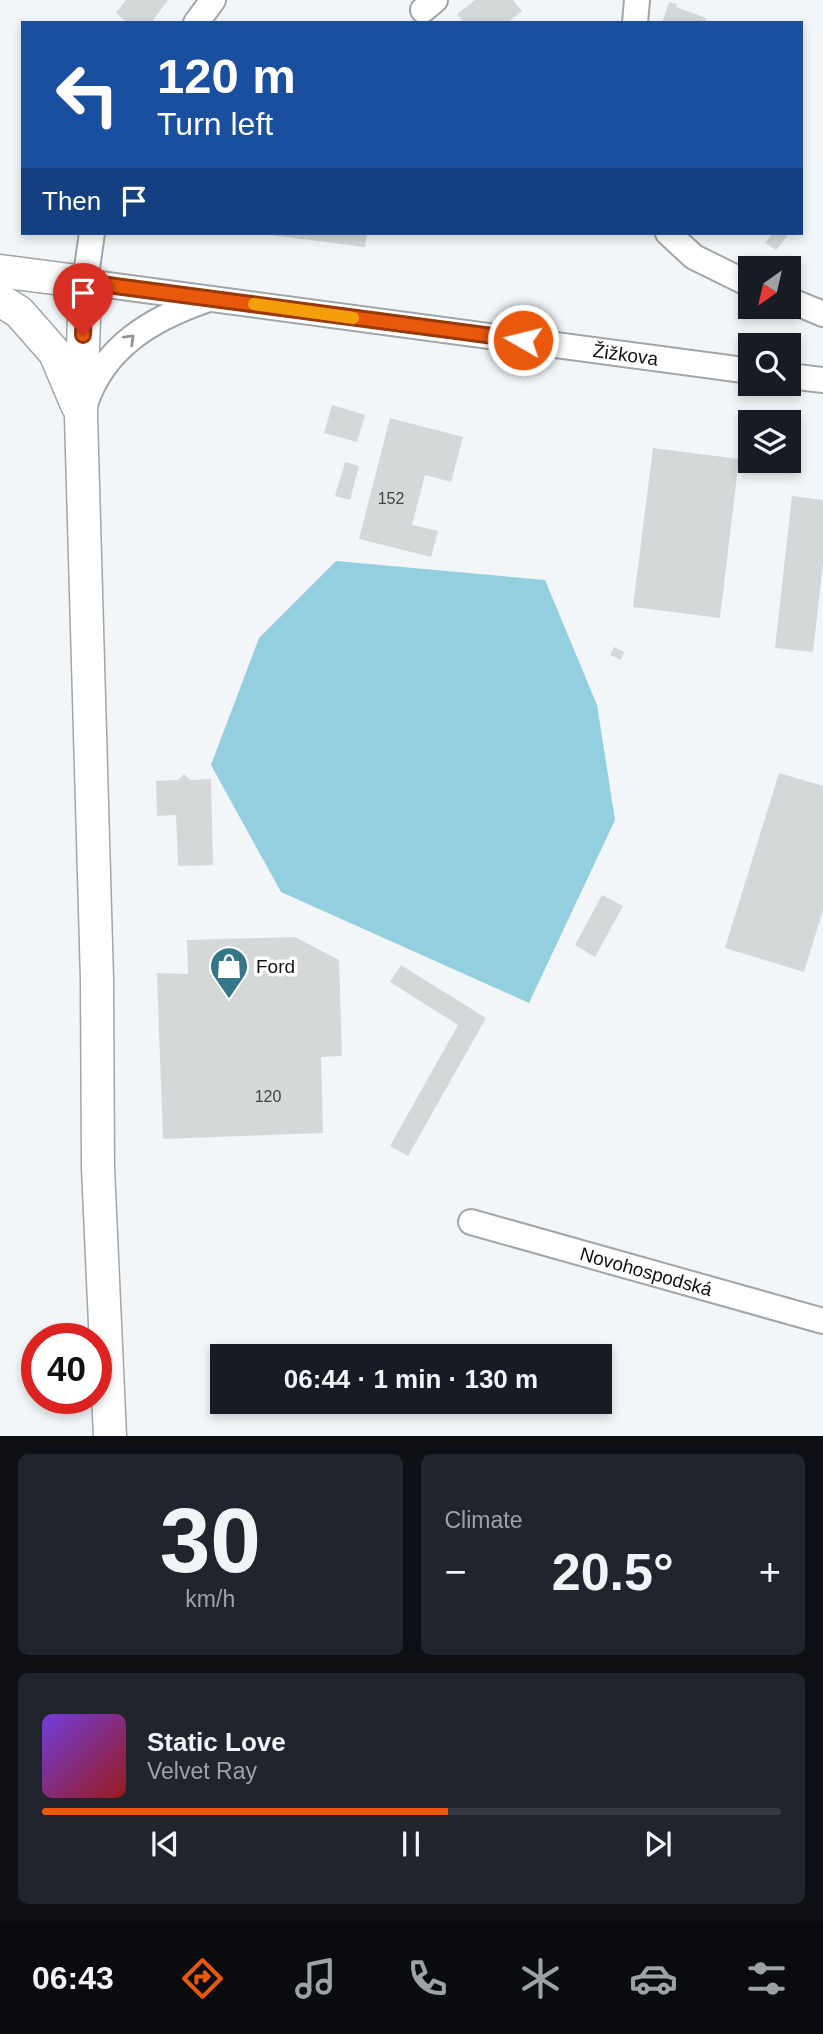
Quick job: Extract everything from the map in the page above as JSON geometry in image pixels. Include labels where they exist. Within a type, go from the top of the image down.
[{"type":"main road","points":[[0,271],[85,282],[81,416],[97,980],[98,1168],[110,1436]]},
{"type":"main road","points":[[0,300],[19,312],[55,353],[81,416]]},
{"type":"street","points":[[197,21],[213,0]]},
{"type":"street","points":[[635,21],[637,0]]},
{"type":"street","points":[[85,282],[92,235]]},
{"type":"street","points":[[670,235],[694,257],[738,279]]},
{"type":"street","name":"Žižkova","points":[[85,282],[738,369]]},
{"type":"street","points":[[81,416],[89,391],[106,362],[139,331],[175,311],[209,298]]},
{"type":"street","points":[[802,305],[823,314]]},
{"type":"street","points":[[801,377],[823,380]]},
{"type":"street","name":"Novohospodská","points":[[471,1222],[823,1321]]},
{"type":"shaded area","points":[[336,561],[545,580],[597,705],[615,820],[529,1003],[281,892],[211,765],[259,638]]},
{"type":"building","points":[[126,0],[168,0],[152,21],[126,21],[116,13]]},
{"type":"building","points":[[475,0],[513,0],[522,11],[510,21],[462,21],[457,14]]},
{"type":"building","points":[[669,2],[706,18],[705,21],[663,21]]},
{"type":"building","points":[[271,235],[367,235],[365,247]]},
{"type":"building","points":[[771,235],[788,235],[776,250],[765,243]]},
{"type":"building","points":[[332,405],[365,415],[357,442],[324,433]]},
{"type":"building","points":[[390,418],[463,437],[451,482],[425,475],[412,525],[438,531],[431,557],[359,539]]},
{"type":"building","points":[[653,448],[738,459],[720,618],[633,607]]},
{"type":"building","points":[[345,462],[359,466],[350,500],[335,496]]},
{"type":"building","points":[[792,496],[823,500],[823,563],[813,652],[775,648]]},
{"type":"building","points":[[614,647],[624,652],[621,660],[610,655]]},
{"type":"building","points":[[779,773],[823,786],[823,910],[804,972],[725,948]]},
{"type":"building","points":[[184,774],[190,780],[211,779],[213,865],[178,866],[176,815],[157,816],[156,781],[178,780]]},
{"type":"building","points":[[602,895],[623,906],[595,957],[575,945]]},
{"type":"building","points":[[295,937],[339,960],[342,1056],[321,1057],[323,1133],[163,1139],[157,973],[188,974],[187,940]]},
{"type":"building","points":[[401,965],[486,1018],[408,1156],[390,1146],[458,1025],[390,982]]},
{"type":"slow traffic","points":[[254,304],[353,318]]},
{"type":"place","name":"Ford","points":[[229,1000]]},
{"type":"route","points":[[83,335],[85,282],[523,340]]}]
